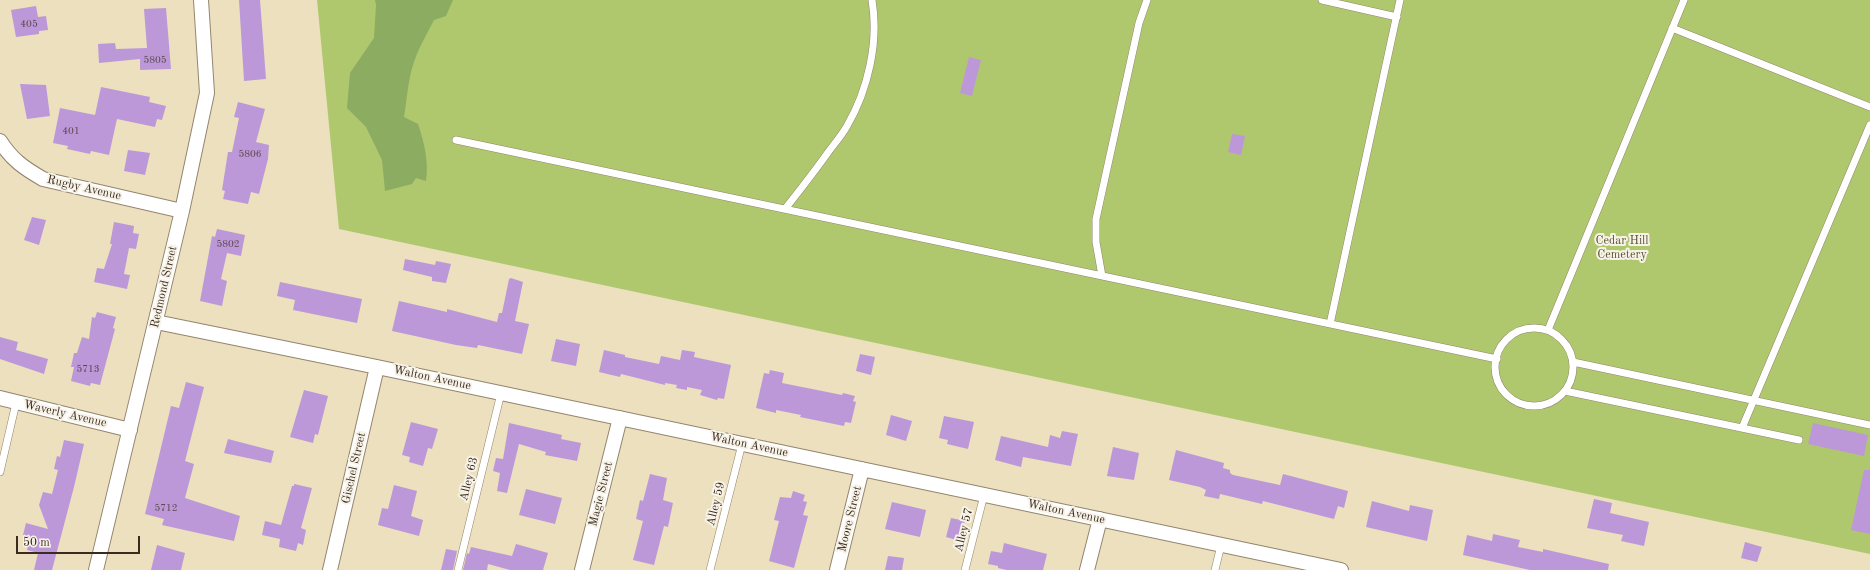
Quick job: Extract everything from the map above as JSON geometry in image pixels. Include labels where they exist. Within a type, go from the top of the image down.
[{"type":"street","name":"Redmond Street","points":[[96,570],[182,211],[207,93],[201,0]]},
{"type":"street","name":"Rugby Avenue","points":[[0,141],[8,154],[24,168],[43,179],[182,211]]},
{"type":"street","name":"Walton Avenue","points":[[156,322],[377,367],[1341,570]]},
{"type":"street","name":"Gischel Street","points":[[330,570],[377,367]]},
{"type":"street","name":"Waverly Avenue","points":[[0,398],[130,430]]},
{"type":"street","name":"Magie Street","points":[[582,570],[620,418]]},
{"type":"street","name":"Moore Street","points":[[837,570],[862,469]]},
{"type":"street","points":[[1087,570],[1100,519]]},
{"type":"lane","points":[[785,209],[846,127],[861,96],[869,66],[873,37],[874,11],[872,0]]},
{"type":"lane","points":[[1102,276],[1096,242],[1096,219],[1139,23],[1147,0]]},
{"type":"lane","points":[[1322,0],[1397,17]]},
{"type":"lane","points":[[1330,324],[1400,0]]},
{"type":"lane","points":[[1548,330],[1684,0]]},
{"type":"lane","points":[[1672,28],[1870,107]]},
{"type":"lane","points":[[1742,428],[1870,125]]},
{"type":"lane","points":[[456,140],[1497,359]]},
{"type":"lane","points":[[1536,328],[1548,330],[1559,336],[1567,345],[1573,362],[1571,380],[1565,391],[1556,399],[1545,404],[1533,405],[1521,403],[1510,397],[1502,388],[1497,377],[1495,365],[1497,359],[1504,342],[1513,334],[1524,329],[1536,328]]},
{"type":"lane","points":[[1573,362],[1870,425]]},
{"type":"lane","points":[[1565,391],[1799,440]]},
{"type":"lane","name":"Alley 63","points":[[458,570],[501,393]]},
{"type":"lane","points":[[0,472],[16,403]]},
{"type":"lane","name":"Alley 59","points":[[710,570],[742,444]]},
{"type":"lane","name":"Alley 57","points":[[965,570],[984,495]]},
{"type":"lane","points":[[1215,570],[1221,545]]},
{"type":"green space","name":"Cedar Hill Cemetery","points":[[317,0],[1870,0],[1870,554],[339,229]]},
{"type":"green space","points":[[375,0],[453,0],[446,16],[434,20],[418,51],[410,75],[404,117],[418,124],[427,166],[426,181],[416,178],[412,184],[385,191],[382,160],[366,127],[347,108],[350,73],[374,38]]},
{"type":"building","points":[[239,0],[260,0],[266,79],[244,81]]},
{"type":"building","points":[[36,6],[38,17],[46,16],[48,30],[39,31],[39,34],[16,37],[11,10]]},
{"type":"building","points":[[166,8],[171,69],[140,70],[140,59],[99,63],[98,44],[115,43],[116,49],[147,48],[144,9]]},
{"type":"building","points":[[969,57],[981,60],[972,96],[960,93]]},
{"type":"building","points":[[20,84],[46,85],[50,116],[27,119]]},
{"type":"building","points":[[101,87],[150,97],[149,102],[166,106],[162,120],[157,119],[155,127],[117,119],[109,155],[91,151],[90,154],[67,149],[68,146],[53,143],[60,108],[95,115]]},
{"type":"building","points":[[238,102],[265,109],[256,142],[269,145],[268,159],[259,194],[251,192],[248,204],[223,199],[225,191],[222,190],[228,152],[232,152],[239,118],[234,117]]},
{"type":"building","points":[[1232,134],[1245,136],[1241,155],[1228,152]]},
{"type":"building","points":[[128,150],[150,153],[145,175],[124,171]]},
{"type":"building","points":[[32,217],[46,220],[39,245],[24,240]]},
{"type":"building","points":[[114,222],[134,226],[133,233],[139,234],[136,249],[129,248],[124,274],[130,275],[127,289],[94,282],[97,268],[104,269],[112,244],[110,244]]},
{"type":"building","points":[[217,229],[245,235],[241,256],[227,253],[221,279],[227,281],[222,306],[200,301],[212,236],[215,237]]},
{"type":"building","points":[[405,259],[435,265],[436,261],[451,264],[446,283],[432,281],[432,277],[403,270]]},
{"type":"building","points":[[511,278],[523,282],[515,321],[529,324],[522,354],[478,345],[477,348],[456,345],[392,331],[399,301],[447,312],[447,309],[497,322],[499,313],[502,313],[509,279]]},
{"type":"building","points":[[280,282],[362,299],[357,323],[293,310],[295,300],[277,296]]},
{"type":"building","points":[[97,312],[116,317],[113,328],[115,329],[100,385],[91,383],[90,386],[71,381],[74,367],[71,367],[74,353],[77,353],[82,337],[89,339],[92,317],[95,318]]},
{"type":"building","points":[[0,337],[18,342],[16,350],[48,359],[44,374],[0,359]]},
{"type":"building","points":[[556,339],[580,344],[576,366],[551,361]]},
{"type":"building","points":[[604,350],[625,355],[625,357],[659,364],[661,356],[680,360],[682,350],[695,352],[694,357],[731,365],[724,399],[718,398],[717,400],[700,395],[702,390],[687,387],[687,390],[676,388],[677,385],[665,383],[665,385],[621,374],[620,377],[599,372]]},
{"type":"building","points":[[860,354],[875,357],[871,375],[856,371]]},
{"type":"building","points":[[770,370],[784,373],[782,383],[842,395],[843,393],[855,396],[853,401],[856,402],[851,423],[845,422],[844,426],[800,417],[801,415],[776,410],[776,413],[756,408],[764,373],[769,374]]},
{"type":"building","points":[[186,382],[204,387],[185,461],[194,464],[185,498],[240,516],[234,541],[162,525],[164,519],[145,514],[171,406],[179,408]]},
{"type":"building","points":[[304,390],[328,396],[318,435],[315,434],[313,443],[290,437]]},
{"type":"building","points":[[891,415],[912,421],[906,441],[886,435]]},
{"type":"building","points":[[944,416],[974,422],[968,449],[947,444],[948,440],[939,438]]},
{"type":"building","points":[[411,422],[438,429],[432,449],[428,448],[423,466],[409,462],[410,457],[402,455]]},
{"type":"building","points":[[509,423],[562,435],[561,439],[581,443],[577,461],[545,455],[546,452],[519,444],[507,493],[497,491],[500,473],[493,471],[496,458],[503,459]]},
{"type":"building","points":[[1813,423],[1868,435],[1864,456],[1808,444]]},
{"type":"building","points":[[1062,431],[1078,434],[1071,466],[1023,457],[1021,467],[995,460],[1001,436],[1048,447],[1050,435],[1060,438]]},
{"type":"building","points":[[228,439],[274,451],[271,463],[224,453]]},
{"type":"building","points":[[64,440],[84,444],[52,570],[34,570],[38,553],[27,550],[30,537],[23,535],[26,523],[48,529],[39,505],[43,492],[52,494],[58,470],[54,469],[57,456],[60,457]]},
{"type":"building","points":[[1113,447],[1139,453],[1134,480],[1107,476]]},
{"type":"building","points":[[1176,450],[1224,463],[1223,468],[1230,470],[1230,473],[1233,475],[1280,485],[1283,474],[1348,491],[1344,508],[1338,506],[1334,519],[1263,501],[1262,504],[1220,494],[1219,499],[1204,496],[1206,490],[1200,487],[1169,480]]},
{"type":"building","points":[[1864,470],[1870,470],[1870,534],[1851,530]]},
{"type":"building","points":[[650,474],[667,478],[663,500],[673,503],[668,527],[664,526],[654,565],[633,560],[643,521],[636,519],[640,500],[643,501]]},
{"type":"building","points":[[294,484],[312,488],[301,528],[306,530],[303,545],[298,543],[296,551],[279,547],[280,539],[262,535],[265,521],[281,525],[292,486],[294,486]]},
{"type":"building","points":[[394,485],[417,491],[411,516],[423,520],[419,536],[378,525],[382,508],[388,509]]},
{"type":"building","points":[[526,489],[562,498],[555,524],[519,515]]},
{"type":"building","points":[[793,491],[805,495],[803,501],[807,502],[803,515],[808,516],[794,568],[769,561],[779,521],[774,520],[780,497],[791,498]]},
{"type":"building","points":[[1594,499],[1612,503],[1610,513],[1649,522],[1644,546],[1621,541],[1623,535],[1587,528]]},
{"type":"building","points":[[1372,501],[1409,511],[1410,505],[1433,510],[1427,541],[1366,527]]},
{"type":"building","points":[[892,502],[926,510],[920,537],[885,529]]},
{"type":"building","points":[[951,518],[965,521],[960,541],[946,537]]},
{"type":"building","points":[[1493,534],[1520,540],[1518,547],[1543,552],[1543,549],[1609,564],[1608,570],[1530,570],[1463,555],[1467,535],[1492,541]]},
{"type":"building","points":[[1745,542],[1762,547],[1757,562],[1741,558]]},
{"type":"building","points":[[1004,543],[1047,554],[1043,570],[1007,570],[988,564],[991,551],[1002,553]]},
{"type":"building","points":[[516,544],[548,553],[543,570],[510,570],[488,564],[487,570],[463,570],[467,553],[469,554],[471,547],[512,556]]},
{"type":"building","points":[[157,545],[185,553],[181,570],[151,570]]},
{"type":"building","points":[[446,549],[457,551],[453,570],[441,570]]},
{"type":"building","points":[[888,556],[904,558],[902,570],[885,570]]}]
